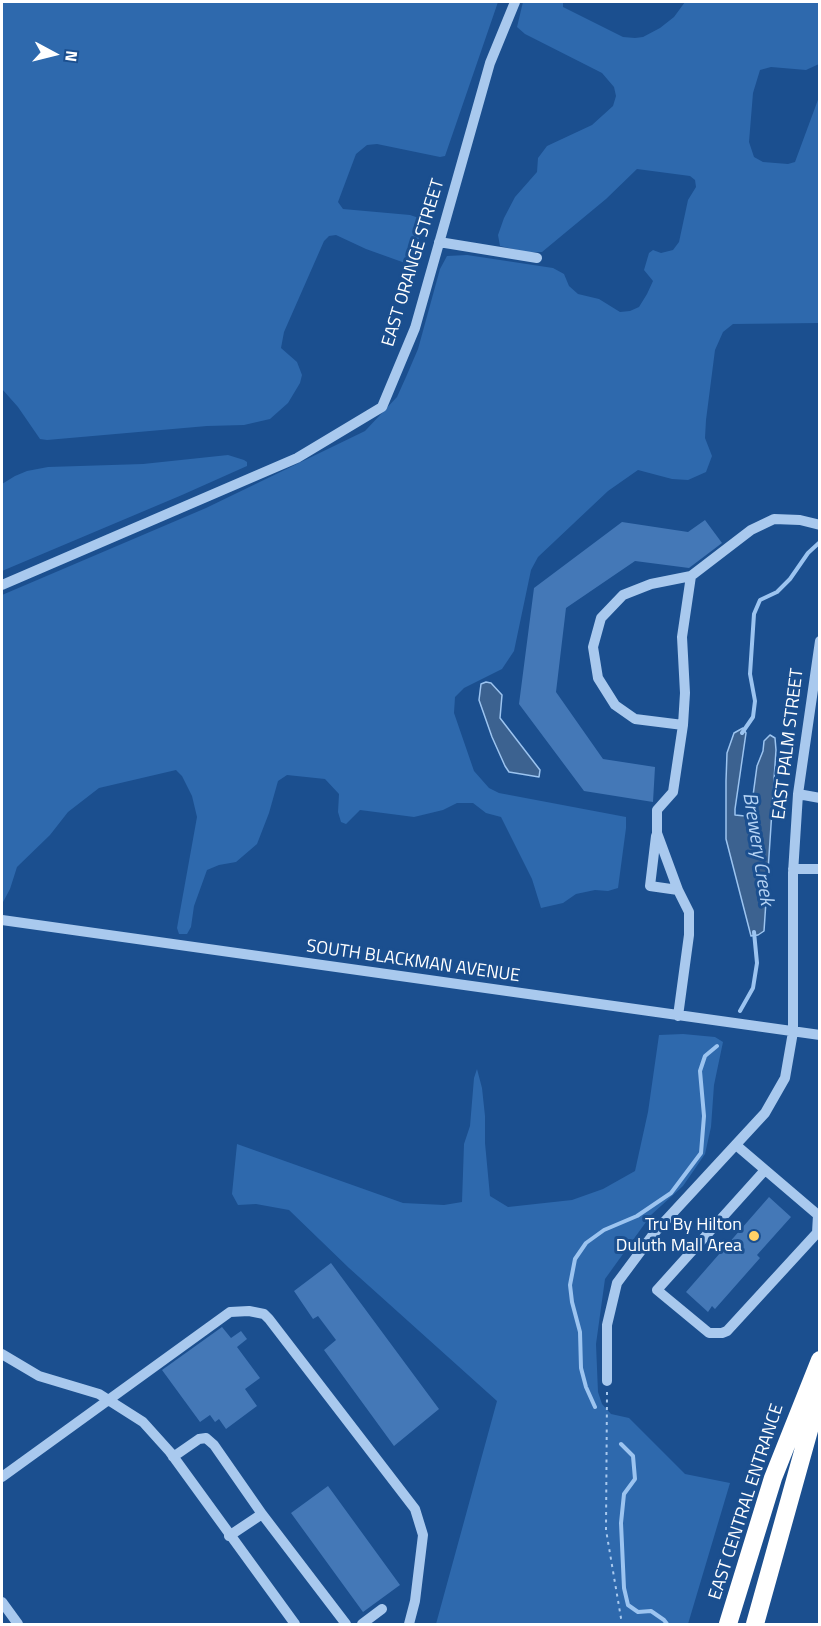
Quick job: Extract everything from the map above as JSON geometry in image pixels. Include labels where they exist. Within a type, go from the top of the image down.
[{"type":"highway","name":"EAST CENTRAL ENTRANCE","points":[[728,1624],[773,1478],[819,1360]]},
{"type":"highway","name":"EAST CENTRAL ENTRANCE","points":[[755,1624],[819,1387]]},
{"type":"street","name":"EAST ORANGE STREET","points":[[2,585],[297,458],[382,407],[415,328],[490,63],[515,2]]},
{"type":"street","points":[[439,242],[537,258]]},
{"type":"street","points":[[683,725],[635,719],[615,705],[598,678],[592,646],[601,618],[623,595],[651,584],[691,576],[751,530],[774,519],[800,520],[819,525]]},
{"type":"street","points":[[678,890],[650,886],[657,832],[657,810],[673,792],[683,725],[685,693],[682,637],[691,576]]},
{"type":"street","name":"EAST PALM STREET","points":[[607,1381],[607,1325],[617,1284],[655,1232],[765,1113],[785,1078],[793,1032],[793,869],[798,794],[819,641]]},
{"type":"street","points":[[807,722],[819,724]]},
{"type":"street","points":[[798,794],[819,798]]},
{"type":"street","points":[[657,832],[678,890],[689,912],[689,935],[678,1016]]},
{"type":"street","points":[[793,869],[819,869]]},
{"type":"street","name":"SOUTH BLACKMAN AVENUE","points":[[2,920],[819,1035]]},
{"type":"street","points":[[736,1145],[818,1215],[817,1233],[727,1331],[709,1333],[657,1290],[765,1170]]},
{"type":"street","points":[[2,1477],[230,1312],[249,1311],[264,1314],[415,1509],[423,1535],[415,1601],[409,1624]]},
{"type":"street","points":[[2,1354],[10,1361],[39,1376],[85,1389],[110,1400],[143,1422],[173,1456],[295,1624]]},
{"type":"street","points":[[173,1456],[199,1439],[206,1438],[214,1445],[262,1514],[346,1624]]},
{"type":"street","points":[[229,1536],[262,1514]]},
{"type":"street","points":[[2,1602],[18,1624]]},
{"type":"street","points":[[362,1624],[382,1609]]},
{"type":"path","points":[[607,1381],[606,1530],[622,1624]]},
{"type":"shaded area","points":[[2,2],[498,2],[445,156],[440,157],[377,144],[367,145],[356,154],[338,202],[343,209],[410,215],[419,218],[421,230],[414,257],[405,263],[336,235],[329,236],[324,241],[284,332],[281,348],[297,362],[302,375],[288,403],[270,419],[244,425],[207,426],[47,440],[40,439],[18,407],[2,389]]},
{"type":"shaded area","points":[[523,2],[563,2],[563,7],[623,37],[635,38],[643,37],[660,28],[674,17],[685,2],[819,2],[819,64],[806,70],[771,67],[760,70],[753,93],[749,142],[754,157],[763,162],[788,164],[795,162],[819,97],[819,323],[733,324],[723,332],[715,350],[706,420],[705,438],[712,456],[706,472],[688,480],[672,479],[638,470],[608,491],[538,557],[531,570],[514,651],[502,669],[464,688],[455,697],[454,713],[474,771],[489,788],[499,793],[626,817],[618,888],[576,894],[563,903],[541,908],[532,879],[501,817],[486,813],[473,803],[457,803],[443,810],[414,817],[360,810],[346,824],[341,822],[338,812],[339,794],[325,779],[287,775],[278,781],[257,844],[236,862],[207,870],[194,906],[191,927],[187,934],[179,934],[177,928],[197,817],[192,796],[182,776],[176,770],[99,788],[68,812],[50,835],[17,867],[2,904],[2,595],[206,508],[365,431],[397,397],[418,349],[440,269],[447,256],[467,255],[553,268],[564,274],[569,286],[578,294],[599,299],[620,312],[639,307],[647,294],[653,281],[644,270],[649,253],[653,250],[661,253],[673,250],[679,242],[688,200],[696,187],[695,180],[690,176],[637,169],[606,199],[542,252],[526,252],[500,246],[498,235],[504,218],[515,197],[537,172],[538,158],[547,146],[592,125],[613,106],[616,96],[614,87],[602,73],[525,34],[517,27]]},
{"type":"shaded area","points":[[228,455],[244,460],[247,466],[2,571],[2,484],[15,476],[48,467],[143,464]]},
{"type":"shaded area","points":[[683,1034],[715,1037],[723,1042],[714,1085],[711,1127],[705,1154],[683,1186],[651,1215],[605,1279],[596,1344],[598,1392],[602,1404],[611,1414],[629,1418],[685,1474],[730,1483],[688,1624],[436,1624],[497,1401],[349,1268],[289,1210],[256,1204],[238,1205],[232,1194],[237,1144],[403,1203],[444,1205],[462,1202],[464,1144],[470,1126],[474,1078],[477,1069],[485,1116],[490,1196],[508,1207],[572,1200],[603,1189],[635,1171],[648,1112],[659,1035]]},
{"type":"water","points":[[491,683],[502,695],[500,718],[540,770],[539,777],[509,772],[505,766],[479,700],[481,684]]},
{"type":"water","points":[[743,728],[746,733],[735,815],[745,816],[748,813],[764,741],[770,735],[775,738],[776,750],[764,931],[751,936],[726,839],[727,753],[734,733]]},
{"type":"building","points":[[705,520],[722,543],[689,568],[635,561],[566,608],[556,692],[603,759],[655,767],[653,802],[584,791],[519,704],[534,588],[622,522],[688,532]]},
{"type":"building","name":"Tru By Hilton Duluth Mall Area","points":[[769,1197],[791,1217],[757,1255],[760,1258],[715,1309],[712,1306],[708,1312],[686,1292]]},
{"type":"building","points":[[331,1263],[439,1409],[394,1446],[324,1350],[336,1340],[318,1316],[313,1319],[294,1291]]},
{"type":"building","points":[[222,1327],[231,1338],[241,1331],[247,1339],[237,1347],[260,1378],[245,1389],[257,1406],[226,1429],[219,1419],[215,1422],[210,1415],[200,1422],[162,1370]]},
{"type":"building","points":[[328,1486],[400,1585],[363,1612],[291,1513]]},
{"type":"waterway","name":"Brewery Creek","points":[[742,733],[753,717],[755,701],[750,674],[754,614],[760,600],[777,592],[790,579],[808,553],[820,542]]},
{"type":"waterway","name":"Brewery Creek","points":[[740,1011],[753,988],[757,963],[754,932]]},
{"type":"waterway","name":"Brewery Creek","points":[[595,1407],[581,1368],[580,1332],[572,1302],[570,1285],[575,1259],[586,1243],[604,1230],[637,1216],[671,1193],[701,1153],[704,1116],[700,1071],[705,1056],[717,1046]]},
{"type":"waterway","name":"Brewery Creek","points":[[621,1444],[633,1456],[635,1479],[624,1494],[621,1523],[624,1588],[628,1605],[638,1612],[651,1611],[667,1624]]},
{"type":"place","name":"Tru By Hilton Duluth Mall Area","points":[[754,1236]]}]
